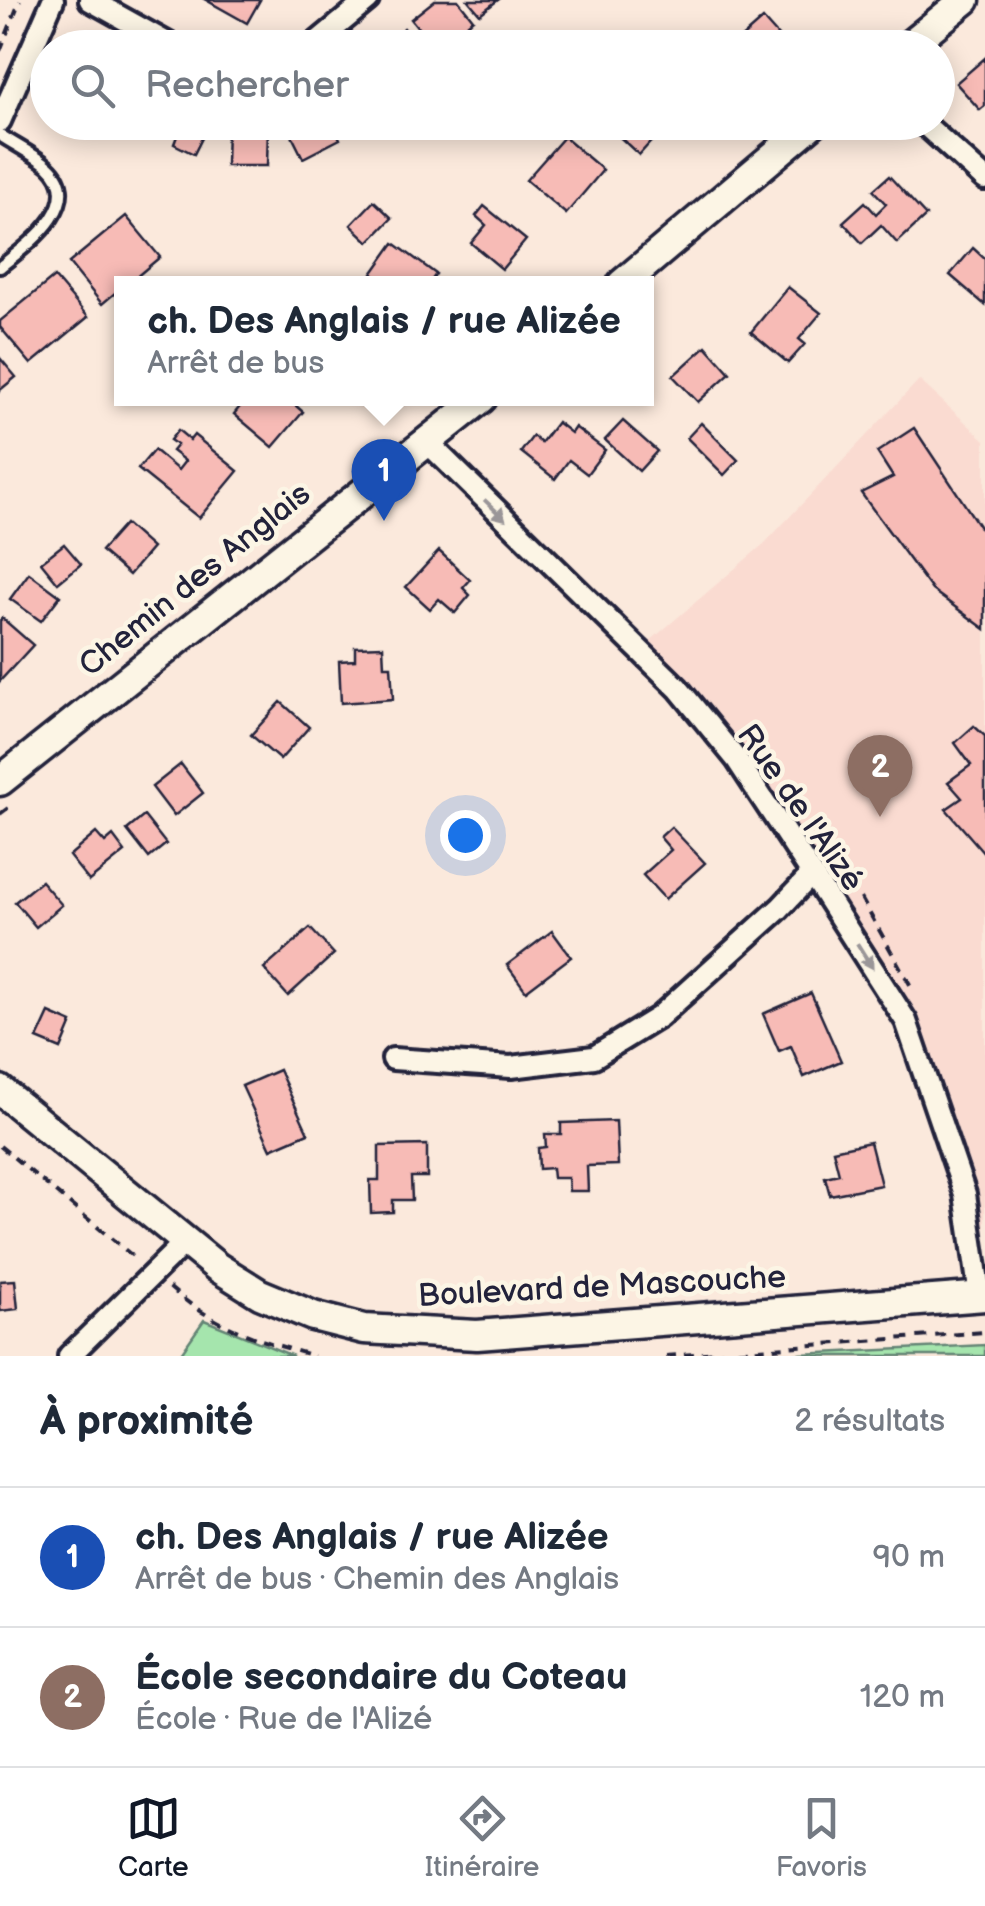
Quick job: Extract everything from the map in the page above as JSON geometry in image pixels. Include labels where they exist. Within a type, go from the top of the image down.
[{"type":"street","points":[[40,30],[53,0]]},
{"type":"street","points":[[90,0],[144,30]]},
{"type":"street","points":[[332,30],[368,0]]},
{"type":"street","points":[[928,30],[965,0]]},
{"type":"street","points":[[0,120],[30,52]]},
{"type":"street","points":[[631,276],[793,140]]},
{"type":"street","points":[[942,140],[985,180]]},
{"type":"street","name":"Chemin des Anglais","points":[[0,781],[472,406]]},
{"type":"street","name":"Rue de l'Alizé","points":[[426,442],[678,688],[737,760],[812,874],[906,1021],[965,1194],[982,1296]]},
{"type":"street","points":[[393,1059],[511,1067],[594,1056],[660,1018],[812,874]]},
{"type":"street","name":"Boulevard de Mascouche","points":[[0,1090],[185,1242],[260,1294],[312,1316],[364,1329],[419,1334],[496,1333],[982,1296]]},
{"type":"street","points":[[69,1356],[185,1242]]},
{"type":"lane","points":[[0,135],[50,167],[60,186],[58,208],[46,230],[0,267]]},
{"type":"path","points":[[0,51],[20,0]]},
{"type":"path","points":[[0,1146],[141,1264]]},
{"type":"path","points":[[168,1287],[191,1307],[234,1332],[314,1356]]},
{"type":"path","points":[[666,1356],[985,1332]]},
{"type":"shaded area","points":[[919,380],[985,440],[985,1295],[965,1194],[906,1021],[737,760],[636,653],[765,543]]},
{"type":"green space","points":[[204,1320],[293,1356],[179,1356]]},
{"type":"green space","points":[[985,1345],[985,1356],[758,1356]]},
{"type":"building","points":[[206,0],[260,0],[247,23]]},
{"type":"building","points":[[435,0],[458,0],[473,19],[460,30],[420,30],[411,19]]},
{"type":"building","points":[[468,0],[498,0],[480,14]]},
{"type":"building","points":[[763,19],[773,30],[750,30]]},
{"type":"building","points":[[985,58],[985,106],[980,110],[956,83]]},
{"type":"building","points":[[176,140],[201,140],[194,154],[174,144]]},
{"type":"building","points":[[227,140],[268,140],[267,166],[226,166]]},
{"type":"building","points":[[294,140],[338,140],[303,158]]},
{"type":"building","points":[[561,140],[568,140],[603,170],[566,214],[526,180]]},
{"type":"building","points":[[623,140],[652,140],[639,155]]},
{"type":"building","points":[[889,176],[926,216],[897,243],[881,225],[862,243],[843,222],[865,202],[876,214],[886,204],[873,190]]},
{"type":"building","points":[[374,201],[392,218],[369,242],[351,225]]},
{"type":"building","points":[[484,206],[526,240],[502,269],[471,243],[486,225],[476,216]]},
{"type":"building","points":[[126,216],[160,257],[137,276],[114,276],[114,294],[102,304],[69,263]]},
{"type":"building","points":[[394,243],[436,274],[375,276],[372,274]]},
{"type":"building","points":[[973,248],[985,259],[985,305],[950,275]]},
{"type":"building","points":[[54,277],[88,317],[31,364],[0,327],[0,321]]},
{"type":"building","points":[[788,287],[821,313],[799,339],[805,344],[788,363],[751,332]]},
{"type":"building","points":[[706,346],[730,373],[698,402],[673,376]]},
{"type":"building","points":[[0,358],[16,377],[0,390]]},
{"type":"building","points":[[240,406],[296,406],[303,412],[273,447],[234,414]]},
{"type":"building","points":[[623,421],[657,451],[639,471],[605,440]]},
{"type":"building","points":[[557,422],[571,433],[575,427],[605,450],[587,474],[569,460],[555,479],[521,452],[533,436],[541,443]]},
{"type":"building","points":[[701,423],[738,460],[724,475],[687,438]]},
{"type":"building","points":[[914,428],[985,535],[985,629],[932,590],[861,493],[893,477],[877,452]]},
{"type":"building","points":[[178,430],[190,440],[194,435],[238,471],[199,518],[138,469],[154,450],[178,470],[185,461],[172,451],[177,445],[170,440]]},
{"type":"building","points":[[125,524],[152,548],[129,575],[101,551]]},
{"type":"building","points":[[64,544],[81,564],[58,583],[41,562]]},
{"type":"building","points":[[439,551],[470,580],[463,588],[470,595],[455,613],[439,599],[430,609],[406,587]]},
{"type":"building","points":[[29,573],[60,596],[41,621],[10,599]]},
{"type":"building","points":[[2,618],[33,645],[0,681],[0,621]]},
{"type":"building","points":[[383,646],[384,666],[391,666],[393,699],[341,703],[339,661],[355,660],[355,647]]},
{"type":"building","points":[[281,702],[309,727],[280,760],[251,735]]},
{"type":"building","points":[[974,726],[985,736],[985,854],[946,809],[962,798],[948,782],[971,765],[955,743]]},
{"type":"building","points":[[181,764],[203,793],[174,816],[152,787]]},
{"type":"building","points":[[144,816],[166,844],[149,858],[127,830]]},
{"type":"building","points":[[671,827],[705,863],[665,899],[643,875],[671,850],[660,837]]},
{"type":"building","points":[[96,833],[105,843],[113,836],[125,852],[89,881],[69,856]]},
{"type":"building","points":[[41,881],[62,905],[36,927],[15,902]]},
{"type":"building","points":[[310,928],[334,954],[288,996],[264,969]]},
{"type":"building","points":[[552,931],[571,957],[526,991],[507,965]]},
{"type":"building","points":[[811,993],[841,1061],[804,1077],[791,1046],[779,1051],[763,1014]]},
{"type":"building","points":[[49,1013],[72,1023],[61,1049],[37,1039]]},
{"type":"building","points":[[279,1070],[308,1133],[271,1149],[242,1086]]},
{"type":"building","points":[[616,1121],[618,1165],[587,1166],[588,1191],[569,1191],[568,1178],[553,1178],[552,1168],[539,1169],[538,1148],[546,1147],[545,1134],[561,1134],[561,1123]]},
{"type":"building","points":[[870,1142],[881,1185],[830,1195],[825,1177],[839,1174],[833,1150]]},
{"type":"building","points":[[427,1145],[427,1177],[411,1177],[412,1200],[393,1200],[393,1212],[371,1213],[370,1180],[379,1180],[379,1146]]},
{"type":"building","points":[[15,1280],[18,1309],[0,1311],[0,1281]]},
{"type":"place","name":"ch. Des Anglais / rue Alizée","points":[[384,521]]},
{"type":"place","name":"École secondaire du Coteau","points":[[880,817]]}]
